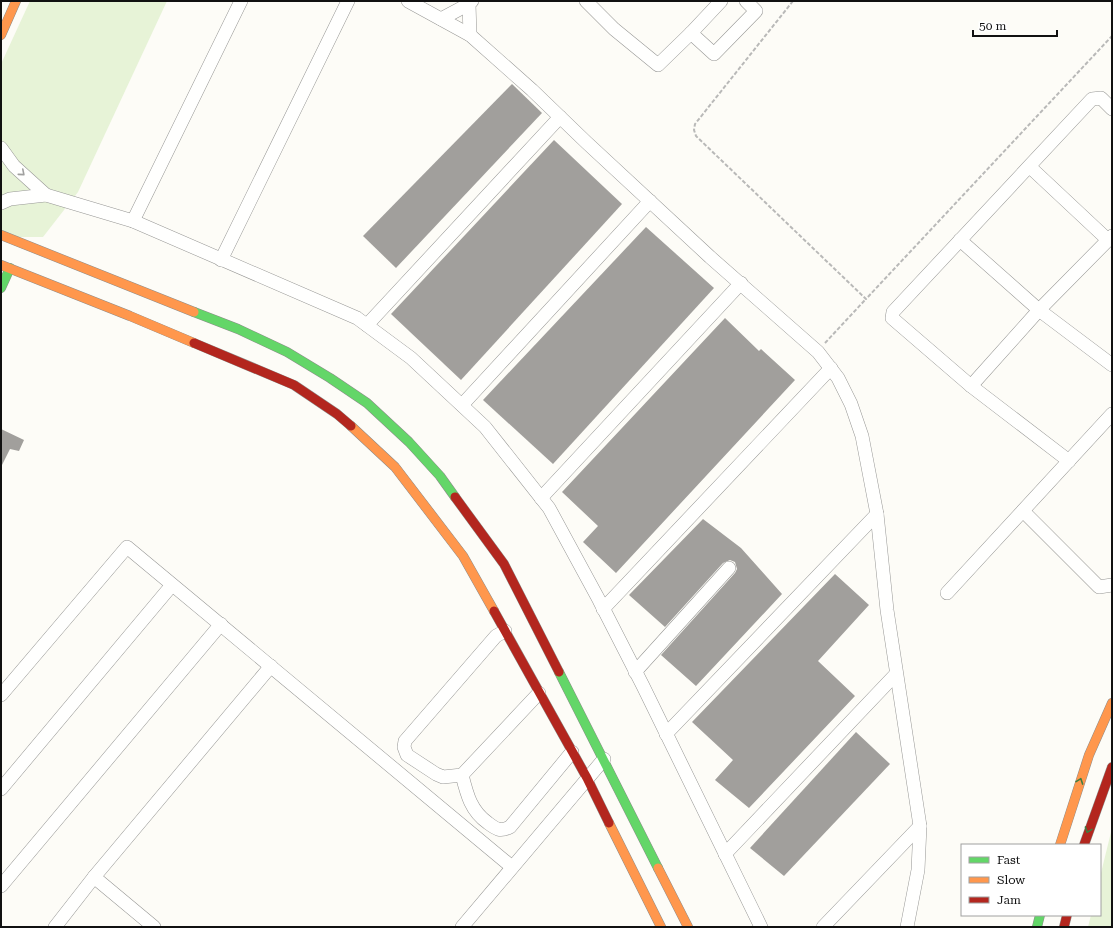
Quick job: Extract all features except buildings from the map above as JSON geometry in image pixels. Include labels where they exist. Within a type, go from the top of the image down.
[{"type":"street","points":[[1,35],[16,1]]},
{"type":"street","points":[[133,221],[242,1]]},
{"type":"street","points":[[221,260],[348,1]]},
{"type":"street","points":[[408,1],[470,35],[710,257],[818,352],[838,378],[851,404],[862,436],[877,514],[887,610],[920,826],[918,870],[907,927]]},
{"type":"street","points":[[587,1],[614,29],[658,66],[722,1]]},
{"type":"street","points":[[691,33],[714,54],[756,10],[746,1]]},
{"type":"street","points":[[441,19],[471,3],[470,35]]},
{"type":"street","points":[[1069,461],[971,386],[892,318],[893,312],[1092,99],[1100,98],[1112,108]]},
{"type":"street","points":[[367,325],[560,117]]},
{"type":"street","points":[[1,148],[14,166],[46,194],[133,221],[357,318],[411,358],[485,427],[549,508],[604,609],[761,927]]},
{"type":"street","points":[[971,386],[1039,310],[1110,238],[1030,167]]},
{"type":"street","points":[[1,204],[10,199],[46,194]]},
{"type":"street","points":[[462,405],[650,201]]},
{"type":"street","points":[[1,235],[238,329],[287,352],[330,378],[366,403],[409,442],[440,476],[504,564],[688,927]]},
{"type":"street","points":[[960,240],[1039,310],[1112,365]]},
{"type":"street","points":[[1,288],[6,266],[294,385],[337,414],[395,467],[462,556],[587,778],[661,927]]},
{"type":"street","points":[[541,498],[741,283]]},
{"type":"street","points":[[604,609],[831,368]]},
{"type":"street","points":[[947,593],[1112,414]]},
{"type":"street","points":[[1022,511],[1099,587],[1112,584]]},
{"type":"street","points":[[666,734],[877,514]]},
{"type":"street","points":[[1,695],[127,547],[512,867]]},
{"type":"street","points":[[635,672],[729,568]]},
{"type":"street","points":[[1,788],[172,585]]},
{"type":"street","points":[[1,886],[220,624]]},
{"type":"street","points":[[505,631],[496,636],[405,741],[404,747],[407,756],[443,777],[462,775],[540,693]]},
{"type":"street","points":[[55,927],[94,877],[271,666]]},
{"type":"street","points":[[725,854],[896,674]]},
{"type":"street","points":[[1060,844],[1071,804],[1090,753],[1112,703]]},
{"type":"street","points":[[462,775],[470,804],[479,817],[497,830],[503,830],[510,827],[572,752]]},
{"type":"street","points":[[462,927],[604,759]]},
{"type":"street","points":[[1084,844],[1089,810],[1112,768]]},
{"type":"street","points":[[1071,804],[1089,810]]},
{"type":"street","points":[[823,927],[920,826]]},
{"type":"street","points":[[94,877],[154,927]]},
{"type":"street","points":[[1037,927],[1040,916]]},
{"type":"street","points":[[1064,927],[1067,916]]},
{"type":"path","points":[[793,1],[695,124],[694,130],[696,136],[866,299]]},
{"type":"path","points":[[818,352],[1112,36]]},
{"type":"green space","points":[[30,1],[167,1],[78,192],[43,237],[1,237],[1,64]]},
{"type":"green space","points":[[1112,828],[1112,927],[1088,927],[1091,916],[1101,916],[1101,873]]},
{"type":"traffic: fast","points":[[1,288],[10,268]]},
{"type":"traffic: fast","points":[[194,312],[238,329],[287,352],[367,403],[409,442],[440,476],[455,497]]},
{"type":"traffic: fast","points":[[559,672],[658,868]]},
{"type":"traffic: fast","points":[[1037,927],[1040,916]]},
{"type":"traffic: slow","points":[[1,35],[16,1]]},
{"type":"traffic: slow","points":[[1,235],[194,312]]},
{"type":"traffic: slow","points":[[1,265],[194,343]]},
{"type":"traffic: slow","points":[[351,426],[395,467],[463,556],[494,611]]},
{"type":"traffic: slow","points":[[1060,844],[1089,755],[1112,703]]},
{"type":"traffic: slow","points":[[609,823],[661,927]]},
{"type":"traffic: slow","points":[[658,868],[688,927]]},
{"type":"traffic: jam","points":[[194,343],[294,385],[337,414],[351,426]]},
{"type":"traffic: jam","points":[[455,497],[504,564],[559,672]]},
{"type":"traffic: jam","points":[[494,611],[587,778],[609,823]]},
{"type":"traffic: jam","points":[[1084,844],[1112,767]]},
{"type":"traffic: jam","points":[[1064,927],[1067,916]]}]
